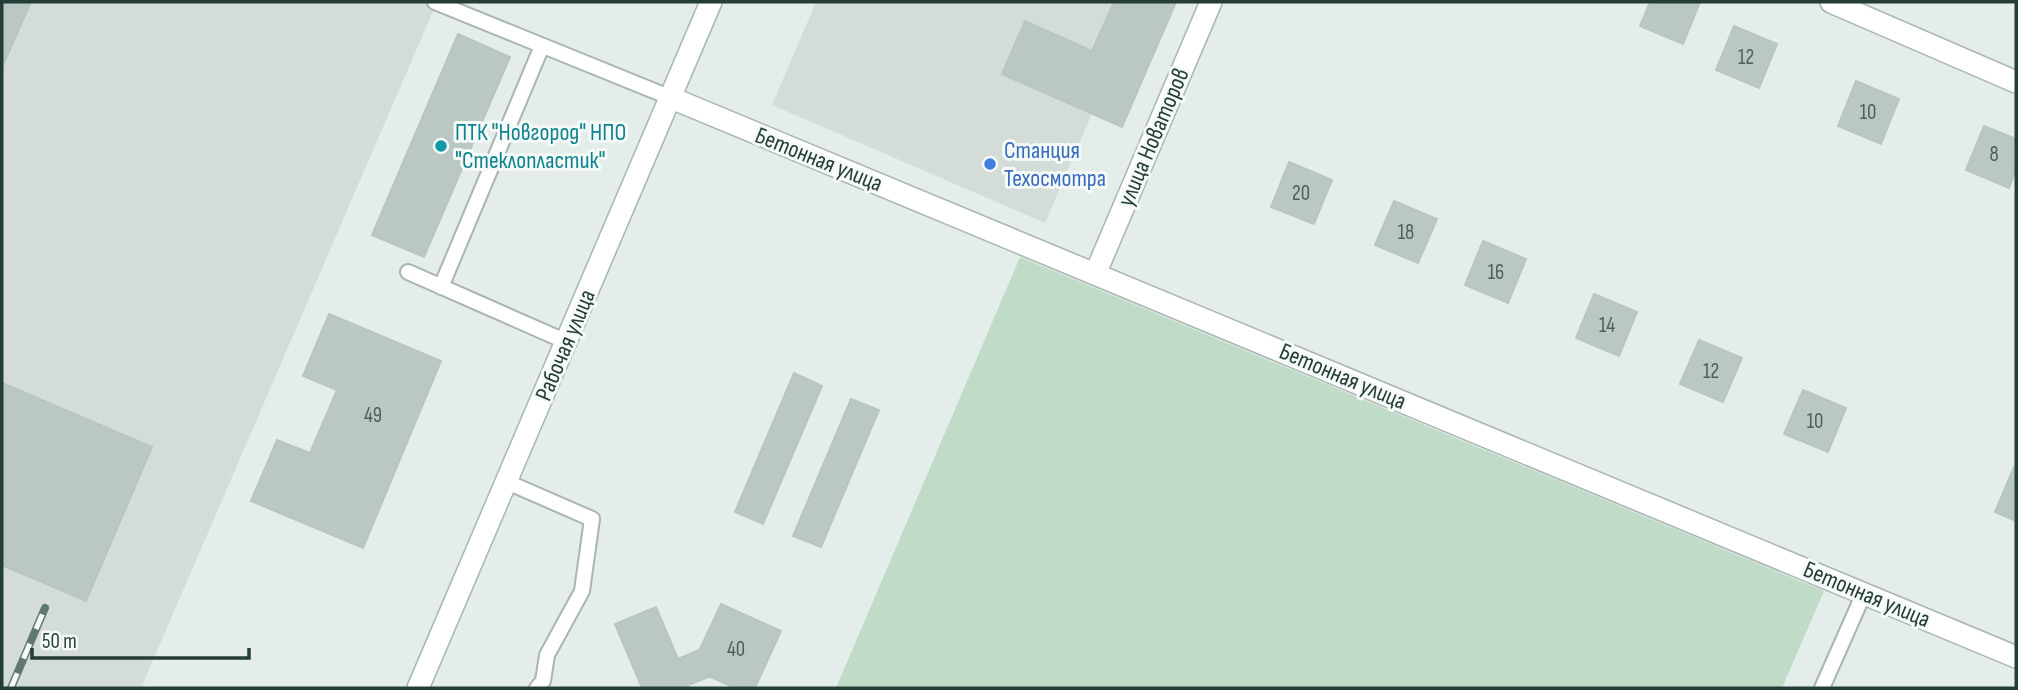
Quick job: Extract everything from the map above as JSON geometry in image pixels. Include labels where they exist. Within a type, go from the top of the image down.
[{"type":"street","name":"Рабочая улица","points":[[418,688],[711,2]]},
{"type":"street","name":"улица Новаторов","points":[[1096,272],[1211,2]]},
{"type":"street","points":[[1831,2],[2016,82]]},
{"type":"street","name":"Бетонная улица","points":[[669,97],[1096,272],[2016,657]]},
{"type":"lane","points":[[435,2],[669,97]]},
{"type":"lane","points":[[441,287],[542,46]]},
{"type":"lane","points":[[408,272],[567,342]]},
{"type":"lane","points":[[507,482],[592,519],[582,592],[547,655],[542,681],[537,688]]},
{"type":"lane","points":[[1822,688],[1864,593]]},
{"type":"shaded area","points":[[2,2],[437,2],[141,688],[2,688]]},
{"type":"shaded area","name":"Станция Техосмотра","points":[[816,2],[1140,2],[1045,223],[772,105]]},
{"type":"green space","points":[[1020,257],[1824,591],[1782,688],[836,688]]},
{"type":"building","points":[[2,2],[31,2],[2,67]]},
{"type":"building","points":[[1114,2],[1176,2],[1122,127],[1002,74],[1025,21],[1092,51]]},
{"type":"building","points":[[1650,2],[1700,2],[1683,44],[1640,26]]},
{"type":"building","points":[[1734,26],[1777,44],[1759,88],[1716,70]]},
{"type":"building","name":"ПТК \"Новгород\" НПО \"Стеклопластик\"","points":[[458,34],[510,57],[424,257],[372,235]]},
{"type":"building","points":[[1856,81],[1899,99],[1881,144],[1838,126]]},
{"type":"building","points":[[1984,126],[2016,139],[2016,169],[2009,188],[1966,170]]},
{"type":"building","points":[[1289,162],[1332,180],[1314,224],[1271,207]]},
{"type":"building","points":[[1394,201],[1437,219],[1418,263],[1375,245]]},
{"type":"building","points":[[1483,241],[1526,259],[1508,303],[1465,285]]},
{"type":"building","points":[[1594,294],[1637,312],[1619,356],[1576,338]]},
{"type":"building","points":[[329,314],[441,361],[363,548],[251,501],[277,440],[310,453],[337,390],[303,376]]},
{"type":"building","points":[[1699,340],[1742,358],[1723,402],[1680,384]]},
{"type":"building","points":[[794,373],[822,386],[763,524],[735,512]]},
{"type":"building","points":[[2,383],[152,447],[86,601],[2,565]]},
{"type":"building","points":[[1803,390],[1846,408],[1828,452],[1784,434]]},
{"type":"building","points":[[851,399],[879,410],[821,547],[793,536]]},
{"type":"building","points":[[2014,467],[2016,468],[2016,521],[1995,512]]},
{"type":"building","points":[[721,604],[781,631],[755,688],[735,688],[691,668]]},
{"type":"building","points":[[656,607],[678,659],[701,649],[711,676],[688,685],[689,688],[642,688],[615,624]]},
{"type":"railway","points":[[11,688],[45,608]]},
{"type":"place","name":"ПТК \"Новгород\" НПО \"Стеклопластик\"","points":[[441,146]]},
{"type":"place","name":"Станция Техосмотра","points":[[990,164]]}]
